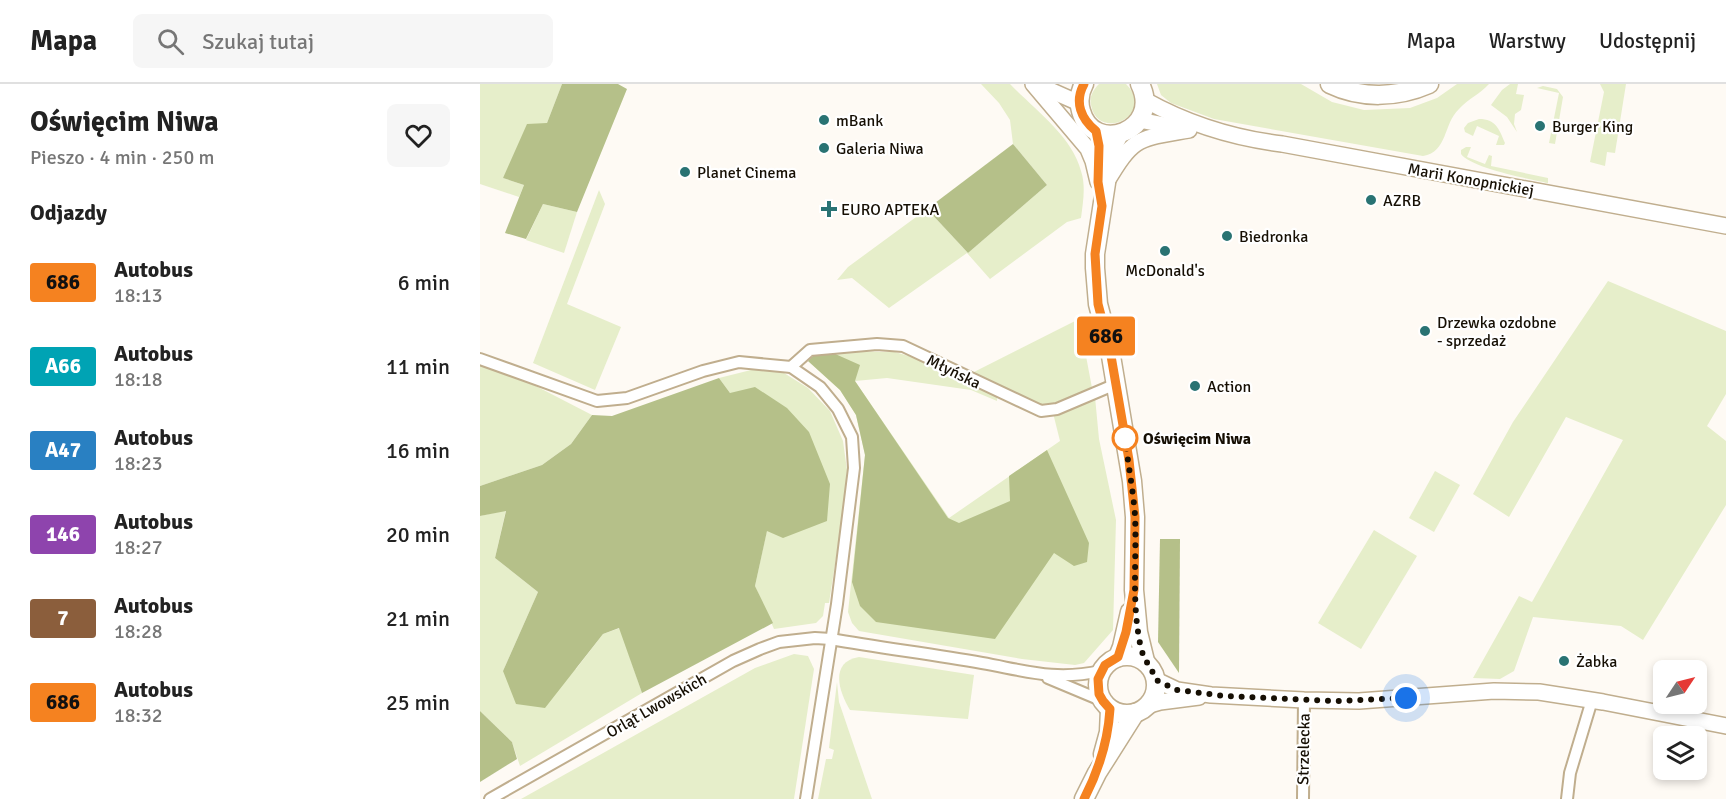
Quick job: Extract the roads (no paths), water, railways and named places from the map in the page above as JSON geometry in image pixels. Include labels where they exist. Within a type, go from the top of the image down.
[{"type":"main road","points":[[1084,84],[1079,95],[1081,114],[1087,124],[1103,134],[1119,134],[1134,126],[1144,110],[1142,92]]},
{"type":"main road","points":[[1330,84],[1354,93],[1385,95],[1402,93],[1429,84]]},
{"type":"main road","points":[[1096,131],[1102,183],[1102,206],[1095,254],[1098,304],[1110,350],[1132,481],[1135,517],[1134,590],[1138,632],[1144,661]]},
{"type":"main road","points":[[1102,183],[1108,156],[1119,134]]},
{"type":"main road","points":[[1118,657],[1126,632],[1134,590]]},
{"type":"main road","points":[[1084,799],[1097,773],[1141,709],[1152,699],[1156,690],[1156,680],[1150,667],[1144,661],[1127,655],[1111,660],[1101,671],[1098,687],[1107,705],[1109,732],[1097,773]]},
{"type":"main road","points":[[1107,705],[1126,714],[1141,709]]},
{"type":"street","points":[[1035,84],[1079,103]]},
{"type":"street","points":[[1035,84],[1088,149],[1102,183],[1123,156],[1140,141],[1154,135],[1190,130]]},
{"type":"street","name":"Marii Konopnickiej","points":[[1142,92],[1162,109],[1216,132],[1251,141],[1291,146],[1726,226]]},
{"type":"street","name":"Marii Konopnickiej","points":[[1139,120],[1190,130],[1216,132]]},
{"type":"street","name":"Młyńska","points":[[791,367],[810,350],[877,345],[903,346],[1041,411],[1057,409],[1116,384]]},
{"type":"street","points":[[480,359],[525,373],[597,401],[627,398],[703,371],[739,362],[791,367],[820,387],[838,410],[852,437],[854,468],[837,604],[806,799]]},
{"type":"street","name":"Orląt Lwowskich","points":[[490,799],[733,662],[779,642],[815,638],[831,639],[984,663],[1040,675],[1077,676],[1101,671]]},
{"type":"street","name":"Orląt Lwowskich","points":[[1040,675],[1107,705]]},
{"type":"street","points":[[1156,680],[1177,690],[1211,695],[1304,700],[1382,700],[1515,691],[1593,700],[1726,726]]},
{"type":"street","points":[[1141,709],[1160,702],[1211,695]]},
{"type":"street","name":"Strzelecka","points":[[1303,799],[1304,700]]},
{"type":"street","points":[[1567,799],[1570,773],[1593,700]]},
{"type":"place","name":"mBank","points":[[824,120]]},
{"type":"place","name":"Burger King","points":[[1540,126]]},
{"type":"place","name":"Galeria Niwa","points":[[824,148]]},
{"type":"place","name":"Planet Cinema","points":[[685,172]]},
{"type":"place","name":"AZRB","points":[[1371,200]]},
{"type":"place","name":"EURO APTEKA","points":[[829,209]]},
{"type":"place","name":"Biedronka","points":[[1227,236]]},
{"type":"place","name":"McDonald's","points":[[1165,251]]},
{"type":"place","name":"Drzewka ozdobne - sprzedaż","points":[[1425,331]]},
{"type":"place","name":"Action","points":[[1195,386]]},
{"type":"place","name":"Oświęcim Niwa","points":[[1125,438]]},
{"type":"place","name":"Żabka","points":[[1564,661]]}]
